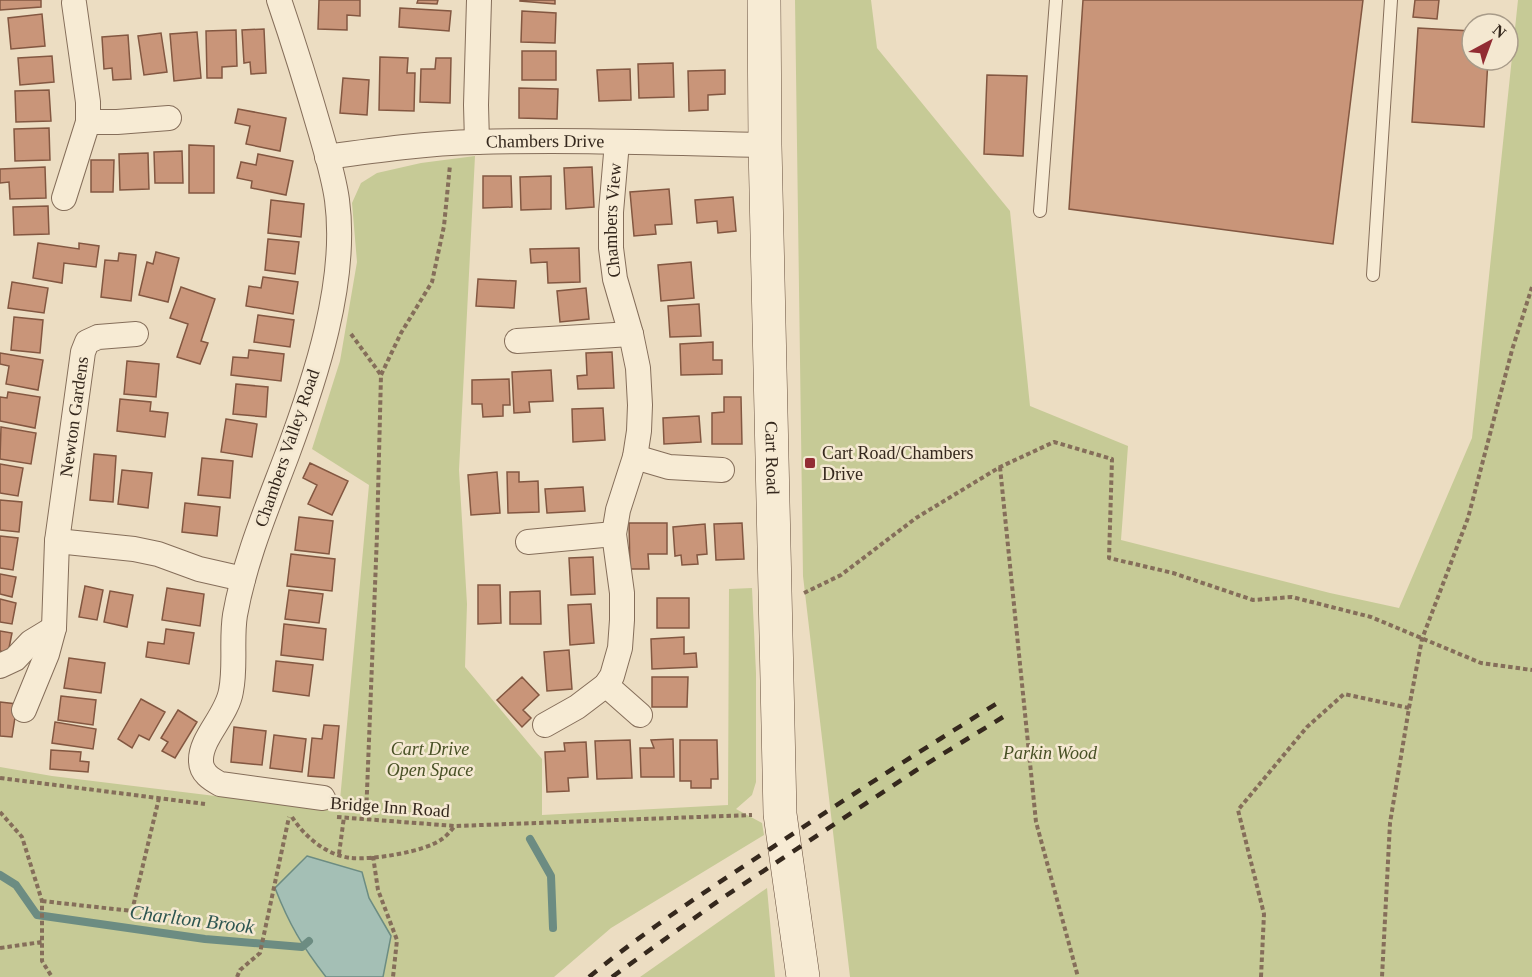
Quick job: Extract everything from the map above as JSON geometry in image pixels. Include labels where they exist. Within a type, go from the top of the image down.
[{"type":"street","name":"Chambers Valley Road","points":[[279,0],[312,100],[337,200],[338,245],[332,306],[309,394],[261,519],[243,579],[235,616],[231,692],[218,724],[201,752],[201,764],[208,777],[220,784],[328,807]]},
{"type":"street","points":[[477,142],[478,0]]},
{"type":"street","name":"Cart Road","points":[[764,0],[765,145],[780,814],[803,977]]},
{"type":"street","points":[[64,198],[88,122],[80,1]]},
{"type":"street","points":[[88,122],[169,118]]},
{"type":"street","name":"Chambers Drive","points":[[327,157],[399,147],[477,142],[765,145]]},
{"type":"street","name":"Chambers View","points":[[606,686],[612,676],[620,648],[622,620],[622,593],[614,534],[618,510],[635,457],[640,405],[638,368],[615,279],[611,248],[611,212],[617,142]]},
{"type":"street","name":"Newton Gardens","points":[[24,710],[47,654],[54,628],[57,541],[83,352],[87,342],[98,337],[136,334]]},
{"type":"street","points":[[517,341],[631,334]]},
{"type":"street","points":[[635,457],[669,467],[722,470]]},
{"type":"street","points":[[528,542],[614,534]]},
{"type":"street","points":[[57,541],[158,554],[199,569],[243,579]]},
{"type":"street","points":[[0,666],[15,659],[31,642],[54,628]]},
{"type":"street","points":[[545,725],[577,707],[606,686],[640,715]]},
{"type":"lane","points":[[1040,211],[1056,0]]},
{"type":"lane","points":[[1373,275],[1391,0]]},
{"type":"path","points":[[366,818],[381,375],[432,282],[444,226],[452,143]]},
{"type":"path","points":[[1382,977],[1390,823],[1422,639],[1468,518],[1512,350],[1532,287]]},
{"type":"path","points":[[332,306],[381,375]]},
{"type":"path","points":[[777,607],[841,575],[916,518],[1000,467],[1054,442],[1112,459],[1109,558],[1173,573],[1253,600],[1292,597],[1371,617],[1481,663],[1532,670]]},
{"type":"path","points":[[1000,467],[1035,822],[1078,977]]},
{"type":"path","points":[[1262,977],[1264,914],[1238,810],[1307,727],[1344,694],[1409,708]]},
{"type":"path","points":[[0,778],[213,805]]},
{"type":"path","points":[[42,901],[132,911],[159,798]]},
{"type":"path","name":"Bridge Inn Road","points":[[328,807],[344,817],[455,826],[780,814]]},
{"type":"path","points":[[0,812],[22,837],[42,901],[42,961],[52,977]]},
{"type":"path","points":[[279,813],[298,814]]},
{"type":"path","points":[[290,814],[306,837],[331,852],[352,858],[418,850],[442,840],[455,826]]},
{"type":"path","points":[[237,977],[240,970],[260,953],[290,814]]},
{"type":"path","points":[[339,854],[344,817]]},
{"type":"path","points":[[373,856],[378,890],[397,940],[393,977]]},
{"type":"path","points":[[0,948],[42,942]]},
{"type":"green space","name":"Parkin Wood","points":[[795,0],[871,0],[877,48],[1010,211],[1030,406],[1128,446],[1121,540],[1330,593],[1399,608],[1472,438],[1510,72],[1520,72],[1518,0],[1532,0],[1532,977],[850,977],[803,576]]},
{"type":"green space","name":"Cart Drive Open Space","points":[[475,156],[459,470],[467,604],[465,667],[542,759],[542,815],[728,805],[729,589],[752,588],[756,673],[756,782],[752,795],[736,809],[762,823],[764,835],[611,928],[554,977],[383,977],[391,936],[369,898],[362,872],[275,888],[297,935],[326,977],[0,977],[0,767],[52,776],[339,811],[369,485],[312,449],[340,361],[357,262],[352,203],[361,183],[377,173],[421,163]]},
{"type":"green space","points":[[767,888],[775,977],[640,977]]},
{"type":"shaded area","points":[[307,856],[362,872],[369,898],[391,936],[383,977],[326,977],[303,945],[275,888]]},
{"type":"building","points":[[0,0],[41,0],[41,7],[0,10]]},
{"type":"building","points":[[319,0],[360,0],[360,16],[347,15],[347,30],[318,29]]},
{"type":"building","points":[[418,0],[438,0],[437,4],[417,3]]},
{"type":"building","points":[[555,0],[555,4],[520,1]]},
{"type":"building","points":[[1083,0],[1363,0],[1333,244],[1069,209]]},
{"type":"building","points":[[1415,0],[1439,0],[1437,19],[1413,17]]},
{"type":"building","points":[[400,8],[451,11],[449,31],[399,27]]},
{"type":"building","points":[[522,11],[556,13],[555,43],[521,42]]},
{"type":"building","points":[[42,14],[45,46],[11,49],[8,18]]},
{"type":"building","points":[[1418,28],[1460,30],[1460,72],[1487,72],[1484,127],[1412,122]]},
{"type":"building","points":[[264,29],[266,73],[251,74],[250,62],[244,63],[242,30]]},
{"type":"building","points":[[236,30],[237,66],[222,67],[222,78],[207,78],[206,31]]},
{"type":"building","points":[[197,32],[201,78],[174,81],[170,34]]},
{"type":"building","points":[[161,33],[167,72],[144,75],[138,36]]},
{"type":"building","points":[[128,35],[131,79],[113,80],[112,68],[104,69],[102,37]]},
{"type":"building","points":[[522,51],[556,51],[556,80],[522,80]]},
{"type":"building","points":[[52,56],[54,82],[20,85],[18,58]]},
{"type":"building","points":[[380,57],[408,58],[407,73],[415,73],[414,111],[379,110]]},
{"type":"building","points":[[436,58],[451,58],[450,103],[420,102],[421,69],[435,69]]},
{"type":"building","points":[[673,63],[674,97],[639,98],[638,64]]},
{"type":"building","points":[[630,69],[631,100],[599,101],[597,70]]},
{"type":"building","points":[[725,70],[725,94],[708,95],[708,110],[689,111],[688,71]]},
{"type":"building","points":[[987,75],[1027,76],[1023,156],[984,154]]},
{"type":"building","points":[[343,78],[369,80],[367,115],[340,113]]},
{"type":"building","points":[[519,88],[558,89],[557,119],[519,118]]},
{"type":"building","points":[[49,90],[51,121],[16,122],[15,91]]},
{"type":"building","points":[[238,109],[286,118],[280,151],[246,144],[250,126],[235,123]]},
{"type":"building","points":[[49,128],[50,160],[15,161],[14,129]]},
{"type":"building","points":[[189,145],[214,146],[214,193],[189,193]]},
{"type":"building","points":[[182,151],[183,183],[155,183],[154,152]]},
{"type":"building","points":[[148,153],[149,189],[120,190],[119,154]]},
{"type":"building","points":[[258,154],[293,161],[286,195],[251,188],[252,181],[237,178],[241,162],[256,165]]},
{"type":"building","points":[[91,160],[114,160],[113,192],[91,192]]},
{"type":"building","points":[[45,167],[46,198],[10,199],[9,182],[0,183],[0,169]]},
{"type":"building","points":[[592,167],[594,207],[566,209],[564,168]]},
{"type":"building","points":[[483,176],[511,176],[512,207],[483,208]]},
{"type":"building","points":[[551,176],[551,209],[521,210],[520,177]]},
{"type":"building","points":[[669,189],[672,224],[655,225],[656,234],[634,236],[630,192]]},
{"type":"building","points":[[733,197],[736,231],[718,233],[717,221],[697,223],[695,200]]},
{"type":"building","points":[[271,200],[304,204],[301,237],[268,233]]},
{"type":"building","points":[[48,206],[49,234],[14,235],[13,207]]},
{"type":"building","points":[[268,239],[299,242],[295,274],[265,270]]},
{"type":"building","points":[[38,243],[79,249],[79,243],[99,246],[96,267],[64,263],[62,283],[33,278]]},
{"type":"building","points":[[579,248],[580,282],[548,283],[547,262],[531,263],[530,249]]},
{"type":"building","points":[[156,252],[179,258],[168,302],[139,295],[147,262],[153,264]]},
{"type":"building","points":[[119,253],[136,255],[131,301],[101,297],[105,260],[118,261]]},
{"type":"building","points":[[691,262],[694,298],[661,301],[658,265]]},
{"type":"building","points":[[263,277],[298,282],[293,314],[246,306],[249,286],[261,288]]},
{"type":"building","points":[[478,279],[516,281],[514,308],[476,306]]},
{"type":"building","points":[[12,282],[48,288],[44,313],[8,308]]},
{"type":"building","points":[[181,287],[215,299],[201,341],[208,343],[200,364],[177,357],[188,324],[170,318]]},
{"type":"building","points":[[586,288],[589,319],[560,322],[557,291]]},
{"type":"building","points":[[699,304],[701,336],[670,337],[668,306]]},
{"type":"building","points":[[258,315],[294,320],[290,347],[254,342]]},
{"type":"building","points":[[14,317],[43,320],[40,353],[11,350]]},
{"type":"building","points":[[713,342],[713,360],[722,360],[722,374],[681,375],[680,344]]},
{"type":"building","points":[[249,350],[284,354],[281,381],[231,375],[233,357],[248,358]]},
{"type":"building","points":[[612,352],[614,388],[578,389],[577,376],[587,375],[586,353]]},
{"type":"building","points":[[0,353],[43,360],[38,390],[6,384],[9,366],[0,364]]},
{"type":"building","points":[[127,361],[159,364],[156,397],[124,394]]},
{"type":"building","points":[[551,370],[553,401],[529,402],[530,412],[514,413],[512,372]]},
{"type":"building","points":[[509,379],[510,405],[503,405],[503,416],[483,417],[482,404],[472,404],[472,380]]},
{"type":"building","points":[[236,384],[268,387],[266,417],[233,414]]},
{"type":"building","points":[[8,392],[40,397],[35,428],[0,421],[0,397],[7,398]]},
{"type":"building","points":[[724,397],[741,397],[742,444],[712,444],[712,413],[724,412]]},
{"type":"building","points":[[120,399],[151,402],[150,411],[168,413],[165,437],[117,431]]},
{"type":"building","points":[[603,408],[605,440],[573,442],[572,409]]},
{"type":"building","points":[[699,416],[701,442],[664,444],[663,418]]},
{"type":"building","points":[[226,419],[257,424],[252,457],[221,452]]},
{"type":"building","points":[[1,427],[36,433],[31,464],[0,459]]},
{"type":"building","points":[[94,454],[116,456],[113,502],[90,500]]},
{"type":"building","points":[[202,458],[233,461],[230,498],[198,495]]},
{"type":"building","points":[[310,463],[348,481],[332,515],[308,504],[317,485],[303,478]]},
{"type":"building","points":[[0,464],[23,468],[18,496],[0,493]]},
{"type":"building","points":[[122,470],[152,473],[148,508],[118,504]]},
{"type":"building","points":[[497,472],[500,513],[471,515],[468,475]]},
{"type":"building","points":[[507,472],[519,472],[519,482],[538,481],[539,512],[508,513]]},
{"type":"building","points":[[583,487],[585,511],[547,513],[545,489]]},
{"type":"building","points":[[0,500],[22,502],[19,532],[0,530]]},
{"type":"building","points":[[185,503],[220,507],[217,536],[182,532]]},
{"type":"building","points":[[299,517],[333,521],[329,554],[295,550]]},
{"type":"building","points":[[629,523],[667,523],[667,554],[648,554],[649,569],[630,569]]},
{"type":"building","points":[[742,523],[744,559],[716,560],[714,524]]},
{"type":"building","points":[[705,524],[707,554],[697,555],[698,564],[682,565],[681,555],[675,556],[673,527]]},
{"type":"building","points":[[0,536],[18,538],[13,570],[0,568]]},
{"type":"building","points":[[291,554],[335,559],[332,591],[287,586]]},
{"type":"building","points":[[593,557],[595,594],[571,595],[569,558]]},
{"type":"building","points":[[0,574],[16,577],[12,597],[0,594]]},
{"type":"building","points":[[478,585],[500,585],[501,623],[478,624]]},
{"type":"building","points":[[85,586],[103,590],[97,620],[79,617]]},
{"type":"building","points":[[167,588],[204,594],[200,626],[162,620]]},
{"type":"building","points":[[289,590],[323,594],[319,623],[285,619]]},
{"type":"building","points":[[110,591],[133,595],[127,627],[104,622]]},
{"type":"building","points":[[540,591],[541,624],[510,624],[510,592]]},
{"type":"building","points":[[657,598],[689,598],[689,628],[657,628]]},
{"type":"building","points":[[0,599],[16,603],[12,624],[0,622]]},
{"type":"building","points":[[591,604],[594,643],[570,645],[568,605]]},
{"type":"building","points":[[284,624],[326,629],[323,660],[281,655]]},
{"type":"building","points":[[166,629],[194,633],[189,664],[146,657],[148,642],[164,644]]},
{"type":"building","points":[[0,631],[12,633],[8,653],[0,651]]},
{"type":"building","points":[[684,637],[684,654],[696,653],[697,667],[652,669],[651,639]]},
{"type":"building","points":[[569,650],[572,689],[547,691],[544,652]]},
{"type":"building","points":[[69,658],[105,663],[101,693],[64,688]]},
{"type":"building","points":[[276,661],[313,665],[309,696],[273,691]]},
{"type":"building","points":[[522,677],[539,695],[523,710],[531,718],[522,727],[497,700]]},
{"type":"building","points":[[652,677],[688,677],[687,707],[652,707]]},
{"type":"building","points":[[61,696],[96,700],[93,725],[58,720]]},
{"type":"building","points":[[141,699],[165,712],[149,740],[139,735],[132,748],[118,739]]},
{"type":"building","points":[[0,702],[17,704],[12,737],[0,736]]},
{"type":"building","points":[[178,710],[197,722],[175,758],[162,751],[168,742],[161,738]]},
{"type":"building","points":[[55,722],[96,729],[93,749],[52,743]]},
{"type":"building","points":[[324,725],[339,726],[334,778],[308,776],[312,738],[322,739]]},
{"type":"building","points":[[234,727],[266,731],[262,765],[231,762]]},
{"type":"building","points":[[274,735],[306,739],[302,772],[270,768]]},
{"type":"building","points":[[673,739],[674,777],[641,777],[640,748],[654,748],[651,740]]},
{"type":"building","points":[[630,740],[632,778],[597,779],[595,741]]},
{"type":"building","points":[[680,740],[717,740],[718,779],[711,779],[711,788],[691,788],[691,781],[680,781]]},
{"type":"building","points":[[586,742],[588,777],[568,778],[569,791],[547,792],[545,752],[565,751],[564,743]]},
{"type":"building","points":[[51,750],[81,752],[80,761],[89,762],[88,772],[50,769]]},
{"type":"waterway","points":[[530,839],[551,876],[553,928]]},
{"type":"waterway","name":"Charlton Brook","points":[[0,875],[16,885],[37,915],[205,939],[302,947],[309,941]]},
{"type":"railway","points":[[589,977],[701,895],[996,704]]},
{"type":"railway","points":[[612,977],[721,899],[915,771],[1003,717]]},
{"type":"place","name":"Cart Road/Chambers Drive","points":[[810,463]]}]
